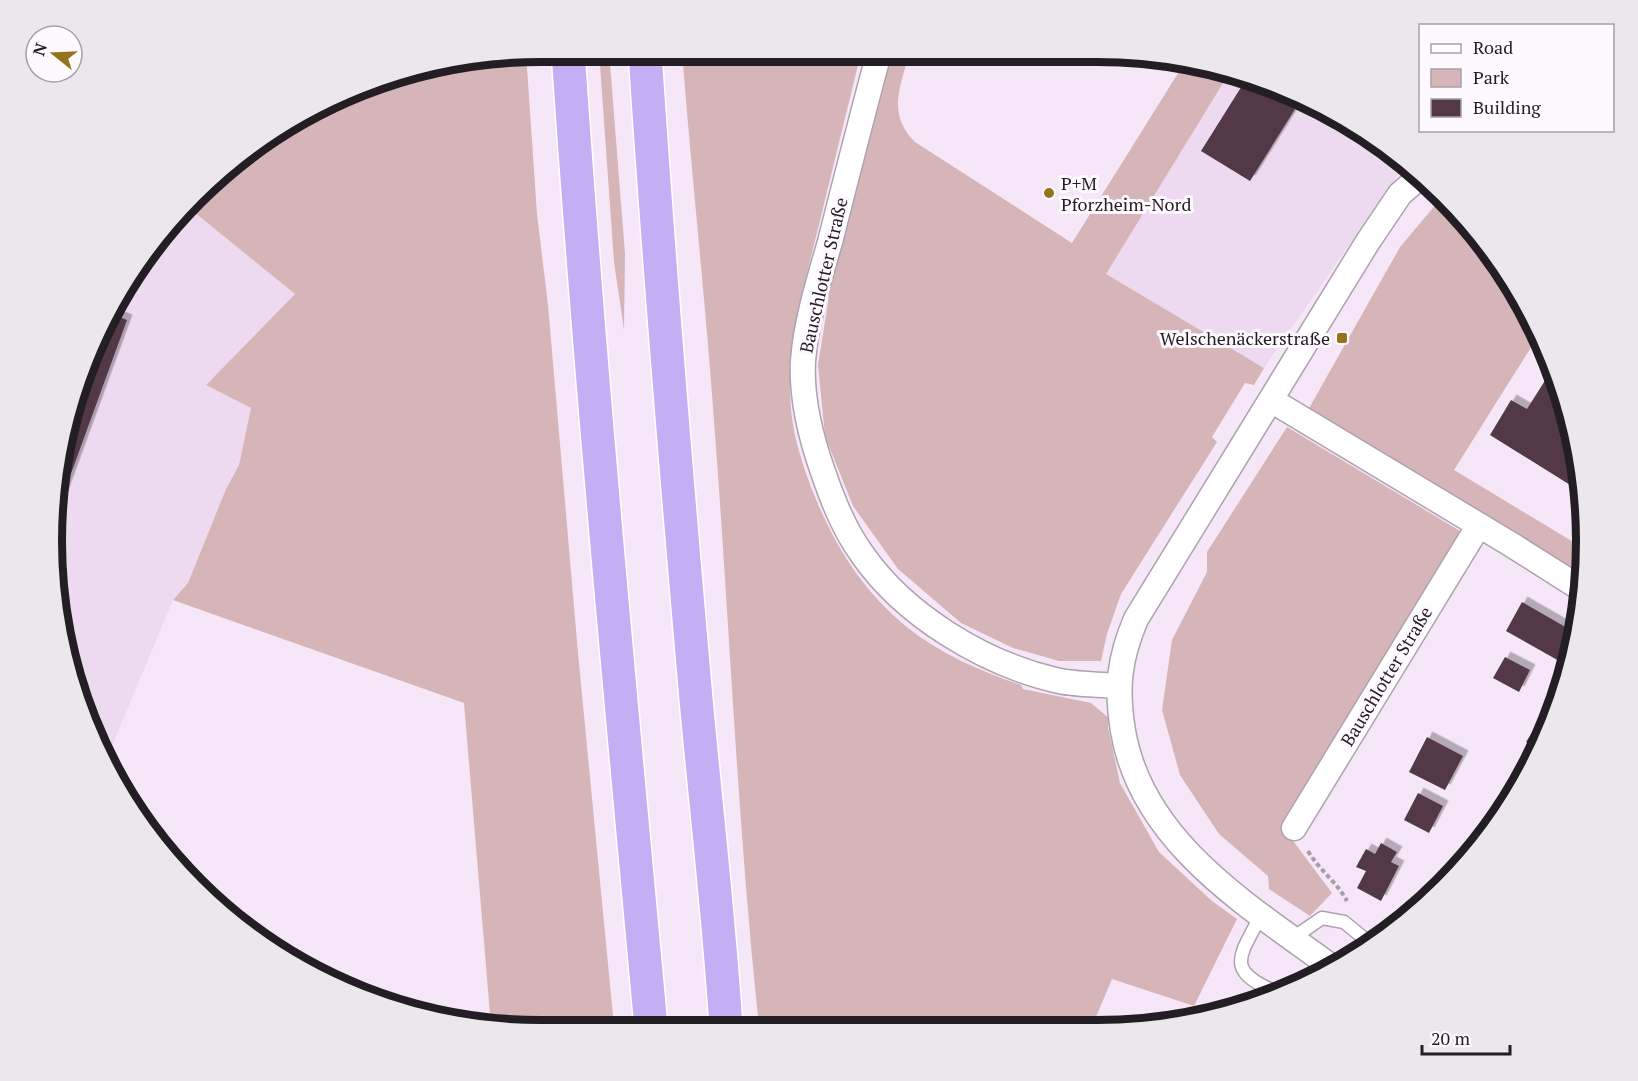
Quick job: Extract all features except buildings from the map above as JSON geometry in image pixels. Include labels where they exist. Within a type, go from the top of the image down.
[{"type":"highway","points":[[569,62],[578,200],[616,651],[650,1020]]},
{"type":"highway","points":[[646,62],[692,655],[720,936],[726,1020]]},
{"type":"street","name":"Bauschlotter Straße","points":[[877,62],[816,295],[803,358],[806,403],[814,442],[834,504],[856,545],[876,573],[894,592],[944,632],[1030,673],[1057,681],[1118,686]]},
{"type":"street","points":[[1325,962],[1220,884],[1169,831],[1152,808],[1131,765],[1120,712],[1118,686],[1126,641],[1136,620],[1381,220],[1400,194],[1414,181]]},
{"type":"street","points":[[1271,400],[1574,584]]},
{"type":"street","name":"Bauschlotter Straße","points":[[1294,828],[1479,525]]},
{"type":"lane","points":[[1261,915],[1243,950],[1241,966],[1256,984],[1267,988]]},
{"type":"lane","points":[[1293,938],[1322,918],[1344,922],[1364,939]]},
{"type":"path","points":[[1294,828],[1317,865],[1344,894],[1347,901],[1344,922]]},
{"type":"shaded area","points":[[1225,79],[1281,98],[1309,111],[1364,142],[1401,170],[1264,368],[1105,274]]},
{"type":"shaded area","points":[[193,211],[295,294],[206,385],[251,408],[239,465],[226,489],[188,583],[173,600],[110,750],[87,694],[71,634],[63,572],[62,540],[66,478],[71,447],[87,387],[111,329],[142,274],[160,249]]},
{"type":"green space","points":[[527,62],[537,214],[548,305],[578,653],[613,1020],[540,1020],[490,1016],[464,703],[173,600],[188,583],[226,489],[239,465],[251,408],[206,385],[295,294],[193,211],[225,180],[274,142],[357,98],[417,78],[447,71]]},
{"type":"green space","points":[[600,62],[610,62],[625,254],[624,330],[614,262]]},
{"type":"green space","points":[[683,62],[859,62],[797,314],[794,338],[790,373],[791,409],[797,444],[808,479],[836,541],[860,578],[874,596],[908,628],[948,654],[1021,685],[1023,689],[1091,703],[1109,718],[1108,727],[1120,783],[1159,852],[1212,901],[1237,919],[1194,1006],[1112,979],[1095,1020],[758,1020],[740,805],[711,386]]},
{"type":"green space","points":[[886,62],[907,62],[900,89],[898,111],[906,132],[915,142],[1072,243],[1180,69],[1225,79],[1106,274],[1264,368],[1254,385],[1245,383],[1212,437],[1217,442],[1121,594],[1107,634],[1101,661],[1059,661],[1013,648],[961,623],[898,569],[853,506],[825,436],[818,365],[832,277]]},
{"type":"green space","points":[[1437,203],[1478,249],[1496,274],[1527,329],[1534,343],[1454,470],[1576,544],[1575,575],[1308,410],[1400,247]]},
{"type":"green space","points":[[1287,427],[1460,531],[1282,826],[1332,893],[1310,916],[1269,889],[1268,876],[1219,834],[1180,775],[1162,710],[1172,640],[1207,572],[1207,552]]},
{"type":"place","name":"P+M Pforzheim-Nord","points":[[1049,193]]},
{"type":"place","name":"Welschenäckerstraße","points":[[1342,338]]}]
